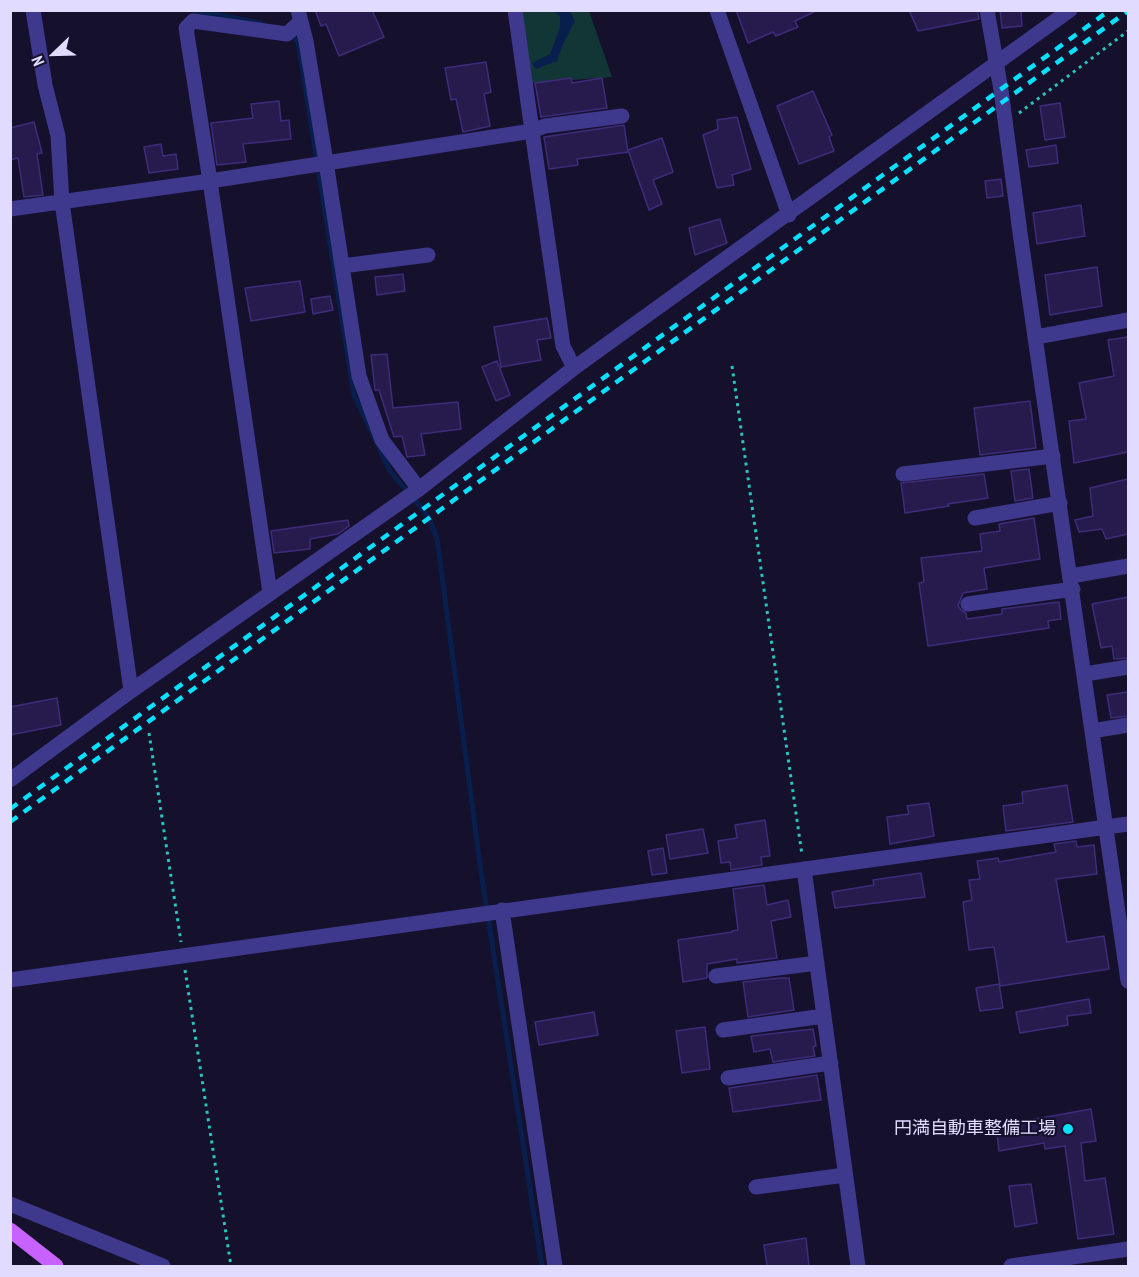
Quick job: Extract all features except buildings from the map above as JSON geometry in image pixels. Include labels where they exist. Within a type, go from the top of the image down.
[{"type":"main road","points":[[10,1230],[56,1266]]},
{"type":"street","points":[[33,10],[45,85],[58,136],[62,202],[131,691]]},
{"type":"street","points":[[515,10],[563,346],[574,368]]},
{"type":"street","points":[[717,10],[789,215]]},
{"type":"street","points":[[987,10],[1106,827],[1121,883],[1128,976]]},
{"type":"street","points":[[10,780],[131,691],[419,489],[574,368],[1070,10]]},
{"type":"street","points":[[300,16],[326,162],[359,376],[382,440],[419,489]]},
{"type":"street","points":[[270,593],[186,28],[193,21],[287,34],[300,16]]},
{"type":"street","points":[[10,209],[210,181],[532,131],[544,126],[622,116]]},
{"type":"street","points":[[342,266],[428,255]]},
{"type":"street","points":[[1036,337],[1128,320]]},
{"type":"street","points":[[903,474],[1053,456]]},
{"type":"street","points":[[975,518],[1060,503]]},
{"type":"street","points":[[968,604],[1072,582],[1128,566]]},
{"type":"street","points":[[1084,674],[1128,667]]},
{"type":"street","points":[[1092,731],[1128,725]]},
{"type":"street","points":[[10,980],[1128,824]]},
{"type":"street","points":[[804,869],[858,1266]]},
{"type":"street","points":[[502,910],[555,1266]]},
{"type":"street","points":[[716,976],[817,963]]},
{"type":"street","points":[[723,1030],[824,1016]]},
{"type":"street","points":[[728,1078],[831,1063]]},
{"type":"street","points":[[756,1187],[846,1175]]},
{"type":"street","points":[[10,1204],[163,1266]]},
{"type":"street","points":[[1011,1266],[1128,1250]]},
{"type":"path","points":[[1005,123],[1128,31]]},
{"type":"path","points":[[732,366],[804,869]]},
{"type":"path","points":[[149,734],[231,1266]]},
{"type":"green space","points":[[521,11],[589,11],[612,77],[532,83]]},
{"type":"water","points":[[553,11],[570,11],[575,21],[557,61],[536,69],[532,63],[550,54],[560,27],[560,16]]},
{"type":"waterway","points":[[192,10],[261,23]]},
{"type":"waterway","points":[[291,33],[298,42],[354,395],[390,471],[428,516],[437,538],[481,872],[542,1266]]},
{"type":"railway","points":[[10,809],[1110,10]]},
{"type":"railway","points":[[10,822],[1128,11]]},
{"type":"place","name":"円満自動車整備工場","points":[[1068,1129]]}]
